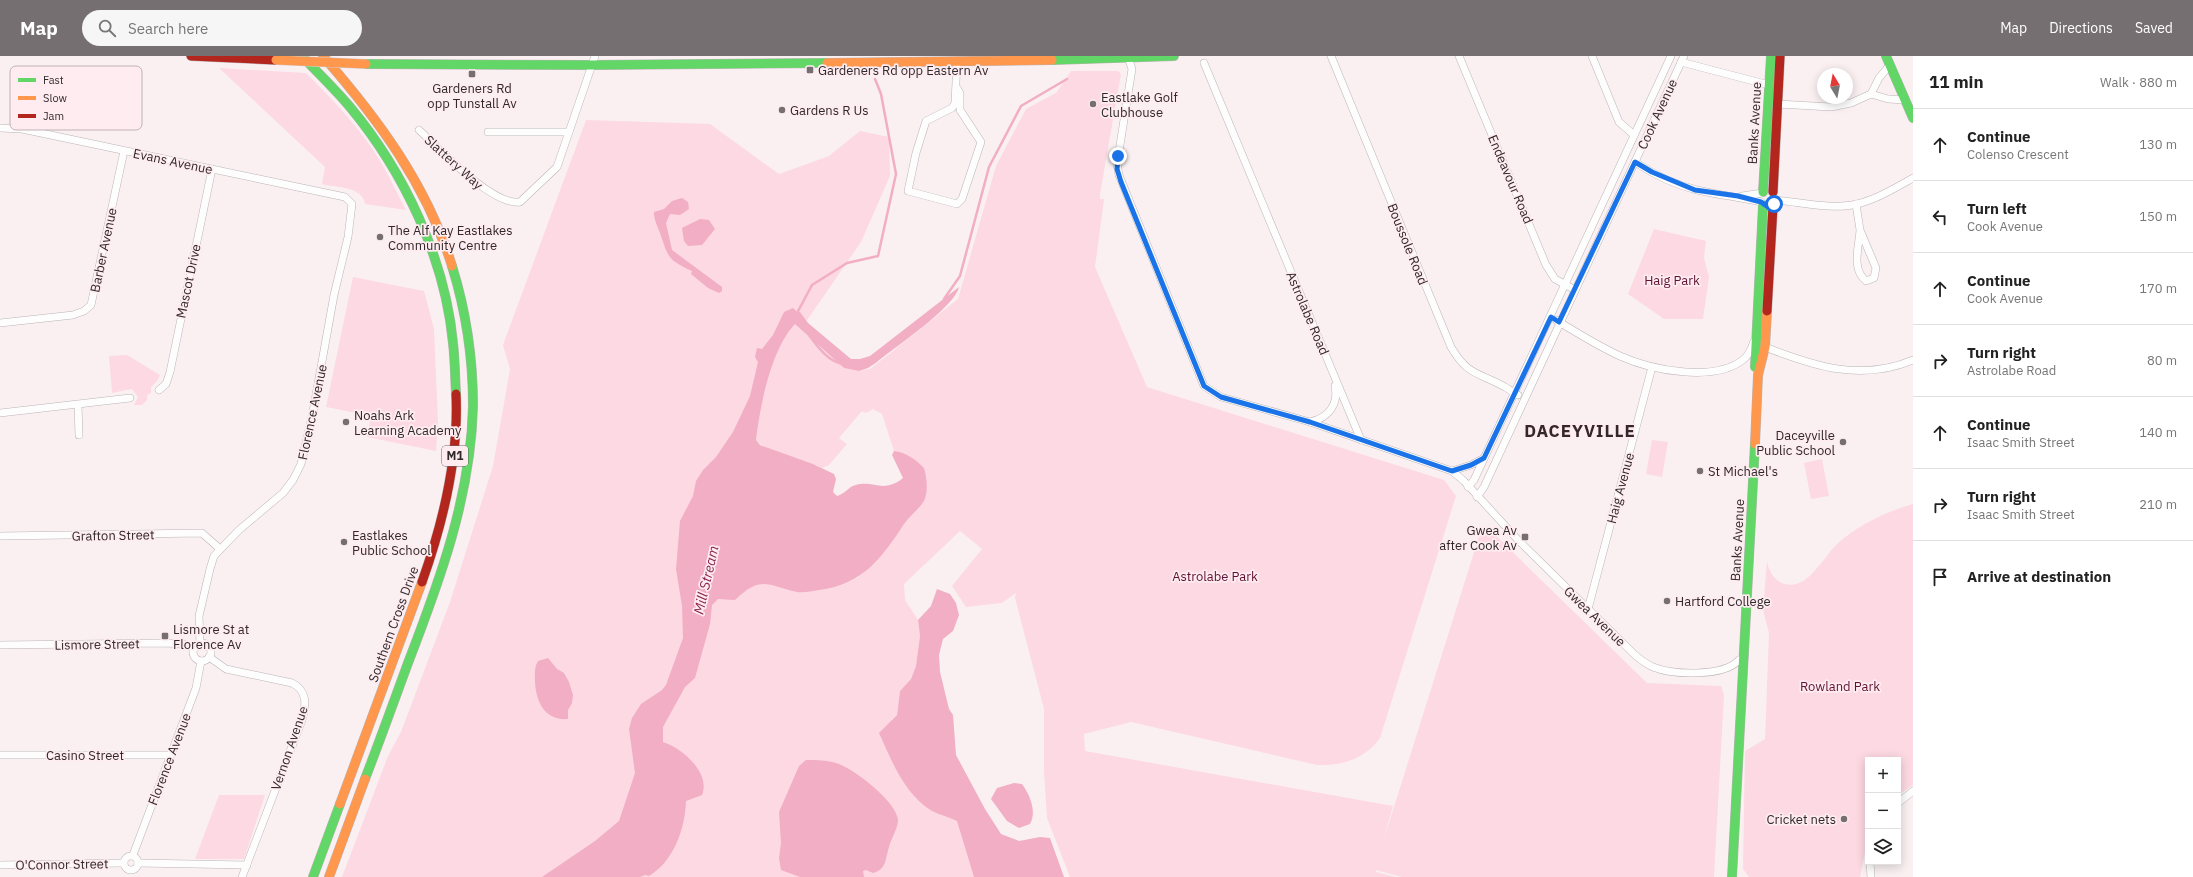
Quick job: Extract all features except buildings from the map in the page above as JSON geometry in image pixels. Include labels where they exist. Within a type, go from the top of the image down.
[{"type":"main road","points":[[191,56],[366,64],[594,60],[781,59],[957,61],[1174,56]]},
{"type":"main road","name":"Southern Cross Drive","points":[[302,56],[323,76],[368,129],[390,161],[412,202],[423,226],[442,280],[453,337],[458,392],[454,460],[445,510],[436,543],[313,877]]},
{"type":"main road","name":"M1","points":[[323,56],[362,99],[402,154],[432,210],[454,273],[464,310],[472,385],[472,425],[468,464],[453,538],[329,877]]},
{"type":"main road","name":"Banks Avenue","points":[[1731,877],[1734,865],[1758,375],[1765,347],[1769,85],[1771,56]]},
{"type":"main road","name":"Banks Avenue","points":[[1731,877],[1728,863],[1756,337],[1767,199],[1778,104],[1780,56]]},
{"type":"main road","points":[[1888,60],[1913,118]]},
{"type":"street","name":"Boussole Road","points":[[1331,56],[1451,347],[1458,359],[1471,373],[1505,387],[1524,399]]},
{"type":"street","name":"Endeavour Road","points":[[1459,56],[1546,265],[1555,279],[1575,290]]},
{"type":"street","points":[[1592,56],[1619,122],[1634,135]]},
{"type":"street","name":"Cook Avenue","points":[[1468,487],[1474,480],[1551,317],[1671,56]]},
{"type":"street","points":[[1128,57],[1132,69],[1117,164],[1118,175],[1204,386],[1221,397],[1310,422],[1452,471],[1477,497]]},
{"type":"street","points":[[1682,59],[1769,85]]},
{"type":"street","name":"Cook Avenue","points":[[1477,497],[1484,487],[1559,322],[1682,59]]},
{"type":"street","points":[[488,132],[569,132],[594,60]]},
{"type":"street","points":[[1778,104],[1831,107],[1851,103],[1871,94],[1888,60]]},
{"type":"street","points":[[957,61],[957,88],[952,108],[926,121],[916,153],[908,191],[957,204],[962,199],[981,142],[960,110],[960,93],[957,88]]},
{"type":"street","name":"Astrolabe Road","points":[[1204,63],[1361,440]]},
{"type":"street","points":[[1871,94],[1888,99],[1905,100]]},
{"type":"street","name":"Evans Avenue","points":[[0,128],[10,128]]},
{"type":"street","name":"Evans Avenue","points":[[27,130],[345,197]]},
{"type":"street","name":"Slattery Way","points":[[419,130],[489,193],[515,203],[520,202],[557,167],[569,132]]},
{"type":"street","name":"Barber Avenue","points":[[0,323],[73,316],[84,311],[90,304],[124,150]]},
{"type":"street","points":[[1635,162],[1652,172],[1695,190],[1738,196],[1832,205],[1856,204],[1883,194],[1913,178]]},
{"type":"street","name":"Mascot Drive","points":[[159,390],[166,384],[170,372],[212,169]]},
{"type":"street","name":"Florence Avenue","points":[[197,645],[198,624],[211,563],[220,549],[239,530],[283,494],[293,480],[301,464],[311,424],[333,303],[353,209],[350,200],[345,197]]},
{"type":"street","points":[[1856,204],[1860,230],[1857,264],[1860,276],[1866,281],[1874,278],[1876,268],[1860,230]]},
{"type":"street","points":[[1551,317],[1610,351],[1652,367],[1687,372],[1723,369],[1743,360],[1751,349],[1756,337]]},
{"type":"street","points":[[1765,347],[1829,369],[1855,372],[1901,365],[1913,360]]},
{"type":"street","name":"Haig Avenue","points":[[1588,609],[1652,367]]},
{"type":"street","points":[[1310,422],[1321,420],[1334,406],[1337,393],[1333,374]]},
{"type":"street","points":[[0,413],[78,406],[130,398]]},
{"type":"street","points":[[78,406],[80,435]]},
{"type":"street","points":[[1452,471],[1471,465],[1484,458]]},
{"type":"street","name":"Gwea Avenue","points":[[1477,497],[1588,609],[1635,655],[1648,665],[1663,670],[1707,672],[1726,669],[1739,660]]},
{"type":"street","name":"Grafton Street","points":[[0,536],[202,533],[220,549]]},
{"type":"street","name":"Lismore Street","points":[[0,645],[164,643],[197,645]]},
{"type":"street","points":[[206,644],[210,648],[209,657],[201,661],[194,656],[197,645],[206,644]]},
{"type":"street","name":"Vernon Avenue","points":[[209,657],[226,669],[292,683],[297,686],[305,696],[305,708],[302,720],[242,877]]},
{"type":"street","name":"Florence Avenue","points":[[133,855],[196,688],[201,661]]},
{"type":"street","name":"Casino Street","points":[[0,755],[170,755]]},
{"type":"street","points":[[1901,801],[1913,791]]},
{"type":"street","points":[[128,869],[123,863],[126,856],[133,855],[138,862]]},
{"type":"street","points":[[138,862],[247,864]]},
{"type":"street","points":[[128,869],[135,869],[138,862]]},
{"type":"street","name":"O'Connor Street","points":[[0,865],[123,863]]},
{"type":"street","points":[[1870,865],[1871,877]]},
{"type":"street","points":[[126,877],[128,869]]},
{"type":"green space","points":[[219,68],[306,73],[357,129],[375,153],[406,210],[365,204],[363,198],[354,191],[322,184],[325,167]]},
{"type":"green space","name":"Astrolabe Park","points":[[1071,71],[1118,71],[1121,74],[1100,194],[1100,199],[1104,199],[1095,267],[1147,387],[1444,480],[1456,496],[1380,738],[1360,756],[1352,760],[1335,764],[1317,765],[1131,722],[1084,734],[1085,751],[1393,806],[1383,842],[1481,530],[1490,530],[1647,683],[1721,686],[1724,695],[1714,877],[1402,877],[1376,870],[1376,872],[1396,877],[1070,877],[1047,818],[1044,772],[1044,709],[1015,598],[1016,593],[1002,603],[966,607],[952,586],[982,549],[960,531],[904,584],[905,600],[918,620],[920,636],[916,666],[911,679],[900,691],[897,715],[891,720],[963,812],[982,877],[342,877],[388,756],[401,732],[450,602],[493,466],[510,369],[503,345],[586,120],[710,124],[779,174],[829,156],[860,131],[889,137],[890,176],[861,242],[801,329],[844,368],[859,371],[870,369],[958,299],[996,166],[1026,109],[1056,93]],"holes":[[[873,409],[882,414],[894,451],[899,452],[923,503],[912,513],[877,561],[857,578],[716,495],[757,433],[756,440],[768,448],[822,468],[829,465],[847,444],[839,438],[862,411],[866,413]]]},
{"type":"green space","name":"Haig Park","points":[[1654,229],[1706,241],[1704,258],[1709,277],[1703,319],[1664,319],[1628,294]]},
{"type":"green space","points":[[353,277],[424,291],[434,329],[438,423],[436,451],[367,437],[371,416],[326,407]]},
{"type":"green space","points":[[127,355],[160,375],[151,387],[151,393],[147,395],[147,400],[142,405],[134,405],[138,397],[132,389],[112,393],[109,356]]},
{"type":"green space","points":[[1652,440],[1668,442],[1662,477],[1646,474]]},
{"type":"green space","points":[[1822,459],[1829,496],[1811,499],[1804,463]]},
{"type":"green space","name":"Rowland Park","points":[[1913,504],[1913,785],[1901,793],[1901,757],[1865,757],[1865,852],[1860,877],[1749,877],[1743,869],[1745,751],[1765,739],[1769,633],[1763,610],[1767,561],[1770,572],[1782,583],[1793,585],[1804,581],[1843,539],[1871,520]]},
{"type":"green space","points":[[219,795],[265,795],[244,859],[195,859]]},
{"type":"water","points":[[682,198],[688,202],[689,209],[680,215],[670,214],[666,223],[672,250],[722,287],[722,291],[719,293],[708,288],[691,274],[692,271],[673,260],[665,247],[655,220],[654,212],[664,209],[672,201]]},
{"type":"water","points":[[700,219],[709,220],[715,229],[702,245],[688,246],[684,241],[682,228]]},
{"type":"water","points":[[959,287],[955,295],[936,316],[877,362],[868,368],[859,371],[844,368],[795,324],[787,335],[779,348],[773,363],[760,411],[756,440],[760,445],[813,464],[834,474],[836,479],[833,492],[837,496],[856,485],[868,484],[884,486],[896,483],[903,478],[892,455],[894,451],[903,453],[914,459],[924,468],[927,486],[926,496],[922,504],[904,524],[879,559],[859,576],[848,582],[834,587],[802,592],[771,585],[758,585],[751,587],[735,600],[718,599],[712,605],[710,624],[695,678],[685,687],[663,727],[663,742],[678,750],[693,762],[699,770],[704,787],[702,795],[686,801],[683,822],[676,843],[665,862],[658,870],[649,876],[645,875],[640,877],[542,877],[595,841],[619,821],[635,773],[629,729],[632,718],[641,704],[662,690],[666,685],[683,638],[682,606],[676,569],[680,521],[693,496],[696,481],[703,470],[716,457],[733,432],[750,396],[758,362],[755,357],[757,348],[762,349],[773,335],[784,312],[793,308],[797,312],[800,312],[808,323],[851,359],[860,359],[870,356]]},
{"type":"water","points":[[937,589],[950,594],[956,603],[959,615],[953,631],[943,639],[939,655],[940,672],[949,709],[953,715],[956,755],[985,809],[1001,834],[1019,841],[1040,837],[1050,838],[1064,877],[974,877],[957,821],[932,811],[914,796],[894,766],[879,733],[897,715],[900,691],[911,679],[916,666],[920,636],[918,620],[931,606]]},
{"type":"water","points":[[548,658],[557,669],[564,673],[569,682],[573,695],[572,703],[568,710],[568,719],[553,717],[543,709],[537,696],[535,682],[536,666],[538,661]]},
{"type":"water","points":[[806,760],[822,760],[846,767],[874,788],[891,804],[896,813],[898,823],[885,863],[881,869],[873,873],[866,870],[863,871],[864,877],[800,877],[781,870],[779,858],[781,843],[779,812],[799,766]]},
{"type":"water","points":[[1014,783],[1022,784],[1028,793],[1033,809],[1030,824],[1019,828],[1007,821],[991,799],[997,788]]},
{"type":"waterway","points":[[796,315],[812,285],[847,263],[878,256],[896,174],[881,94],[875,79]]},
{"type":"waterway","points":[[944,299],[960,276],[989,167],[1021,106],[1067,79]]},
{"type":"waterway","name":"Mill Stream","points":[[809,335],[828,357],[838,363],[844,364]]},
{"type":"traffic: fast","points":[[302,56],[344,100],[370,132],[388,159],[419,218],[441,279],[448,311],[454,349],[456,394]]},
{"type":"traffic: fast","points":[[1052,60],[1174,56]]},
{"type":"traffic: fast","points":[[1763,192],[1771,56]]},
{"type":"traffic: fast","points":[[1886,56],[1913,118]]},
{"type":"traffic: fast","points":[[366,64],[592,65],[827,63]]},
{"type":"traffic: fast","points":[[1755,367],[1763,205]]},
{"type":"traffic: fast","points":[[365,779],[442,569],[460,505],[466,472],[471,439],[473,406],[472,370],[465,317],[452,266]]},
{"type":"traffic: fast","points":[[1732,877],[1755,444]]},
{"type":"traffic: fast","points":[[313,877],[340,804]]},
{"type":"traffic: slow","points":[[323,56],[363,104],[399,154],[429,208],[442,236],[452,266]]},
{"type":"traffic: slow","points":[[276,60],[366,64]]},
{"type":"traffic: slow","points":[[827,63],[1052,60]]},
{"type":"traffic: slow","points":[[1755,444],[1758,375],[1765,347],[1767,311]]},
{"type":"traffic: slow","points":[[340,804],[422,582]]},
{"type":"traffic: slow","points":[[329,877],[365,779]]},
{"type":"traffic: jam","points":[[191,56],[276,60]]},
{"type":"traffic: jam","points":[[1773,192],[1780,56]]},
{"type":"traffic: jam","points":[[1767,311],[1773,206]]},
{"type":"traffic: jam","points":[[422,582],[437,537],[448,490],[455,442],[456,394]]},
{"type":"place","name":"Gardeners Rd opp Eastern Av","points":[[810,70]]},
{"type":"place","name":"Gardeners Rd opp Tunstall Av","points":[[472,74]]},
{"type":"place","name":"Eastlake Golf Clubhouse","points":[[1093,104]]},
{"type":"place","name":"Gardens R Us","points":[[782,110]]},
{"type":"place","name":"The Alf Kay Eastlakes Community Centre","points":[[380,237]]},
{"type":"place","name":"Noahs Ark Learning Academy","points":[[346,422]]},
{"type":"place","name":"Daceyville Public School","points":[[1843,442]]},
{"type":"place","name":"St Michael's","points":[[1700,471]]},
{"type":"place","name":"Gwea Av after Cook Av","points":[[1525,537]]},
{"type":"place","name":"Eastlakes Public School","points":[[344,542]]},
{"type":"place","name":"Hartford College","points":[[1667,601]]},
{"type":"place","name":"Lismore St at Florence Av","points":[[165,636]]},
{"type":"place","name":"Cricket nets","points":[[1844,819]]},
{"type":"district","name":"DACEYVILLE","points":[[1580,431]]},
{"type":"route","points":[[1118,156],[1118,175],[1204,386],[1221,397],[1310,422],[1393,452],[1452,471],[1471,465],[1484,458],[1551,317],[1559,322],[1635,162],[1652,172],[1695,190],[1738,196],[1761,202],[1765,207],[1773,206],[1774,204]]}]
